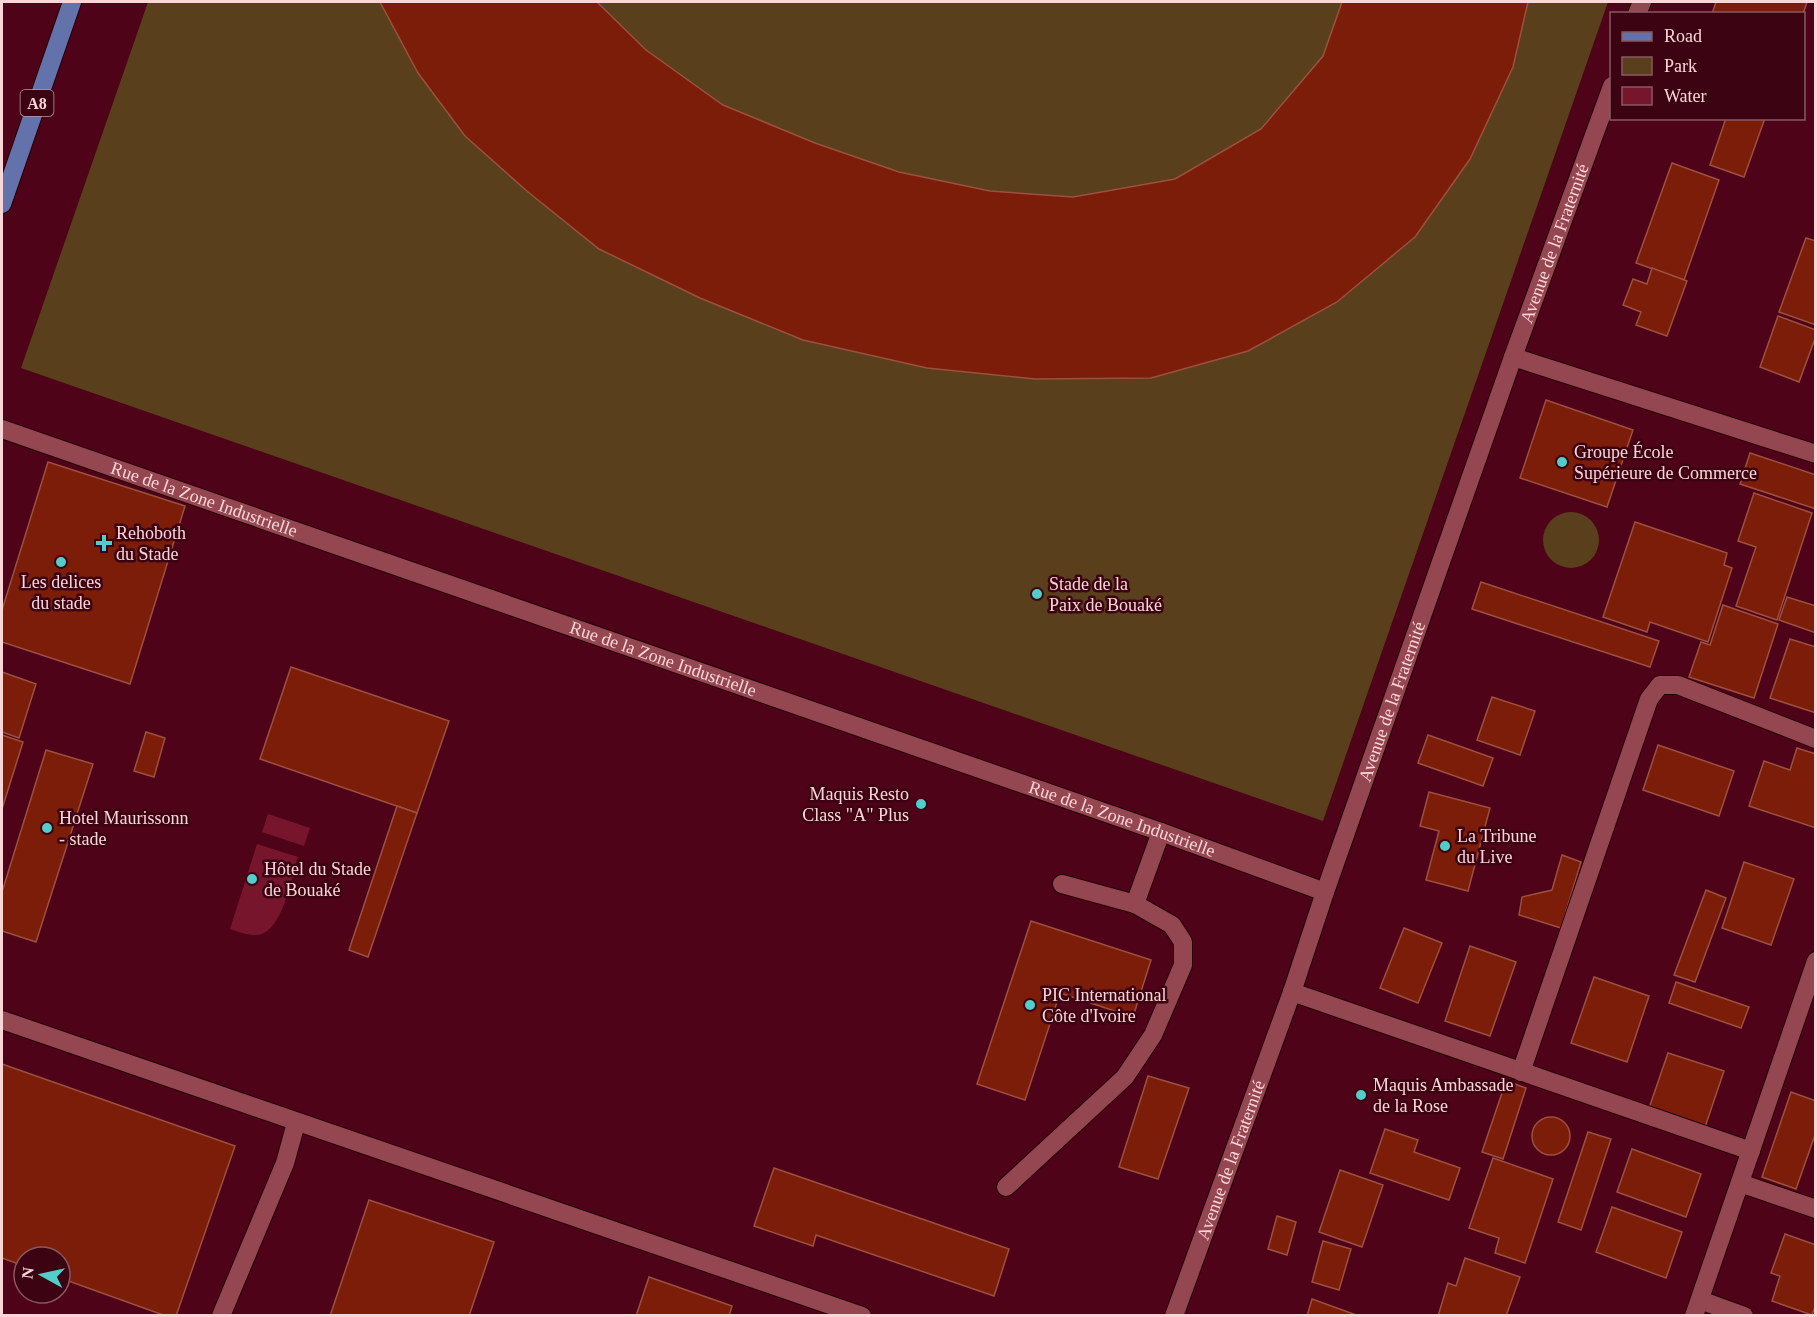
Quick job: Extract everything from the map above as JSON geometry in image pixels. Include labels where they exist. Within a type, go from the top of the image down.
[{"type":"main road","name":"A8","points":[[2,204],[72,2]]},
{"type":"street","name":"Avenue de la Fraternité","points":[[1174,1316],[1292,992],[1513,357],[1610,89]]},
{"type":"street","points":[[1513,357],[1815,454]]},
{"type":"street","name":"Rue de la Zone Industrielle","points":[[2,429],[1161,832],[1325,892]]},
{"type":"street","points":[[1521,1072],[1649,699],[1660,685],[1678,685],[1815,739]]},
{"type":"street","points":[[1135,904],[1161,832]]},
{"type":"street","points":[[1006,1187],[1125,1077],[1153,1035],[1183,965],[1183,942],[1172,925],[1135,904],[1062,884]]},
{"type":"street","points":[[1744,1316],[1697,1308],[1814,967]]},
{"type":"street","points":[[1292,992],[1751,1151]]},
{"type":"street","points":[[2,1020],[862,1316]]},
{"type":"street","points":[[221,1316],[285,1163],[297,1123]]},
{"type":"street","points":[[1740,1183],[1815,1209]]},
{"type":"green space","name":"Stade de la Paix de Bouaké","points":[[148,2],[1608,2],[1323,821],[21,368]]},
{"type":"green space","points":[[1566,512],[1576,512],[1591,520],[1597,529],[1599,540],[1597,551],[1591,560],[1576,568],[1566,568],[1555,563],[1548,556],[1543,545],[1543,535],[1548,524],[1555,517]]},
{"type":"water","points":[[268,814],[310,828],[304,846],[262,832]]},
{"type":"water","points":[[257,844],[298,857],[280,914],[267,931],[255,935],[230,929]]},
{"type":"building","points":[[380,2],[597,2],[646,50],[723,105],[815,143],[899,172],[990,191],[1073,197],[1175,179],[1261,129],[1323,56],[1342,2],[1528,2],[1513,67],[1470,159],[1415,237],[1337,302],[1248,351],[1151,378],[1035,379],[927,368],[803,340],[700,298],[599,249],[528,192],[465,136],[418,73]]},
{"type":"building","points":[[1716,2],[1807,2],[1804,12],[1713,12]]},
{"type":"building","points":[[1725,120],[1764,120],[1744,177],[1710,165]]},
{"type":"building","points":[[1672,163],[1719,180],[1684,280],[1636,263]]},
{"type":"building","points":[[1806,238],[1816,241],[1816,325],[1779,312]]},
{"type":"building","points":[[1652,268],[1687,281],[1667,336],[1636,325],[1641,312],[1623,305],[1633,279],[1647,284]]},
{"type":"building","points":[[1778,316],[1816,330],[1816,336],[1799,382],[1760,367]]},
{"type":"building","points":[[1546,400],[1633,430],[1607,507],[1520,478]]},
{"type":"building","points":[[1750,453],[1816,475],[1816,509],[1740,484]]},
{"type":"building","points":[[48,462],[185,506],[130,684],[2,642],[2,610]]},
{"type":"building","points":[[1754,493],[1812,513],[1777,620],[1736,606],[1756,547],[1738,541]]},
{"type":"building","points":[[1635,522],[1727,553],[1724,565],[1732,568],[1708,642],[1650,622],[1647,632],[1603,617]]},
{"type":"building","points":[[1481,582],[1659,641],[1650,667],[1472,609]]},
{"type":"building","points":[[1787,597],[1816,606],[1816,633],[1779,620]]},
{"type":"building","points":[[1723,605],[1778,624],[1754,698],[1689,677],[1701,642],[1710,645]]},
{"type":"building","points":[[1790,639],[1816,647],[1816,713],[1770,698]]},
{"type":"building","points":[[291,667],[449,721],[417,813],[260,759]]},
{"type":"building","points":[[2,672],[36,684],[19,738],[2,732]]},
{"type":"building","points":[[1492,697],[1535,711],[1520,755],[1477,740]]},
{"type":"building","points":[[146,732],[165,738],[154,777],[134,771]]},
{"type":"building","points":[[2,735],[23,742],[2,809]]},
{"type":"building","points":[[1428,735],[1493,758],[1483,786],[1418,763]]},
{"type":"building","points":[[1658,745],[1734,771],[1719,816],[1643,790]]},
{"type":"building","points":[[1797,748],[1816,754],[1816,828],[1749,806],[1764,761],[1790,770]]},
{"type":"building","name":"Hotel Maurissonn - stade","points":[[46,750],[93,764],[36,942],[2,931],[2,892]]},
{"type":"building","points":[[1429,792],[1490,808],[1468,891],[1426,880],[1439,831],[1420,826]]},
{"type":"building","points":[[397,806],[417,813],[368,957],[349,950]]},
{"type":"building","points":[[1562,855],[1581,862],[1561,928],[1519,915],[1522,897],[1552,890]]},
{"type":"building","points":[[1744,862],[1794,879],[1771,945],[1722,928]]},
{"type":"building","points":[[1706,890],[1726,898],[1695,982],[1674,975]]},
{"type":"building","name":"PIC International Côte d'Ivoire","points":[[1031,921],[1151,960],[1133,1017],[1060,993],[1025,1100],[977,1084]]},
{"type":"building","points":[[1404,928],[1442,943],[1418,1003],[1380,988]]},
{"type":"building","points":[[1470,946],[1516,962],[1490,1036],[1445,1021]]},
{"type":"building","points":[[1594,977],[1649,996],[1627,1062],[1571,1043]]},
{"type":"building","points":[[1676,982],[1749,1007],[1741,1028],[1669,1003]]},
{"type":"building","points":[[1668,1053],[1724,1071],[1704,1130],[1648,1111]]},
{"type":"building","points":[[2,1064],[235,1146],[176,1316],[166,1316],[72,1282],[72,1245],[12,1245],[12,1262],[2,1258]]},
{"type":"building","points":[[1148,1076],[1189,1088],[1158,1179],[1119,1167]]},
{"type":"building","points":[[1506,1081],[1526,1088],[1503,1159],[1482,1152]]},
{"type":"building","points":[[1791,1092],[1816,1101],[1816,1132],[1796,1189],[1762,1177]]},
{"type":"building","points":[[1551,1117],[1558,1118],[1564,1123],[1569,1129],[1569,1143],[1564,1149],[1558,1154],[1551,1155],[1544,1154],[1538,1149],[1533,1143],[1532,1136],[1533,1129],[1538,1123],[1544,1118]]},
{"type":"building","points":[[1385,1129],[1418,1140],[1414,1152],[1460,1168],[1449,1200],[1370,1173]]},
{"type":"building","points":[[1588,1132],[1611,1139],[1581,1230],[1558,1222]]},
{"type":"building","points":[[1632,1149],[1701,1174],[1686,1217],[1617,1192]]},
{"type":"building","points":[[1493,1158],[1553,1179],[1525,1263],[1495,1253],[1499,1238],[1469,1228]]},
{"type":"building","points":[[774,1168],[1009,1249],[994,1296],[816,1235],[813,1246],[754,1226]]},
{"type":"building","points":[[1340,1170],[1383,1185],[1362,1247],[1319,1232]]},
{"type":"building","points":[[369,1200],[494,1242],[469,1316],[330,1316]]},
{"type":"building","points":[[1612,1207],[1682,1232],[1666,1278],[1596,1252]]},
{"type":"building","points":[[1277,1216],[1296,1222],[1287,1255],[1268,1249]]},
{"type":"building","points":[[1785,1234],[1816,1245],[1816,1304],[1812,1315],[1772,1301],[1780,1276],[1771,1273]]},
{"type":"building","points":[[1323,1241],[1351,1249],[1339,1290],[1312,1282]]},
{"type":"building","points":[[1465,1258],[1520,1277],[1506,1316],[1438,1316],[1448,1283],[1456,1286]]},
{"type":"building","points":[[649,1277],[732,1306],[729,1316],[636,1316]]},
{"type":"building","points":[[1312,1299],[1359,1316],[1307,1316]]},
{"type":"place","name":"Groupe École Supérieure de Commerce","points":[[1562,462]]},
{"type":"place","name":"Rehoboth du Stade","points":[[104,543]]},
{"type":"place","name":"Les delices du stade","points":[[61,562]]},
{"type":"place","name":"Stade de la Paix de Bouaké","points":[[1037,594]]},
{"type":"place","name":"Maquis Resto Class \"A\" Plus","points":[[921,804]]},
{"type":"place","name":"Hotel Maurissonn - stade","points":[[47,828]]},
{"type":"place","name":"La Tribune du Live","points":[[1445,846]]},
{"type":"place","name":"Hôtel du Stade de Bouaké","points":[[252,879]]},
{"type":"place","name":"PIC International Côte d'Ivoire","points":[[1030,1005]]},
{"type":"place","name":"Maquis Ambassade de la Rose","points":[[1361,1095]]}]
